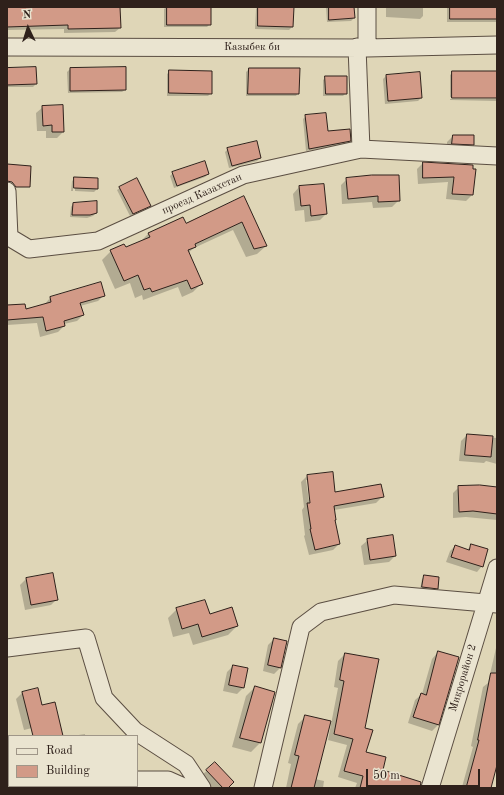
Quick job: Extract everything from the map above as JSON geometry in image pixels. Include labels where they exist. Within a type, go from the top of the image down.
[{"type":"street","points":[[361,149],[362,48],[367,7]]},
{"type":"street","name":"Казыбек би","points":[[7,47],[362,48],[497,45]]},
{"type":"street","name":"проезд Казахстан","points":[[7,191],[8,236],[29,249],[98,241],[243,175],[361,149],[497,156]]},
{"type":"street","name":"Микрорайон 2","points":[[430,788],[491,604],[497,568]]},
{"type":"street","points":[[263,788],[301,627],[321,612],[394,595],[491,604]]},
{"type":"street","points":[[7,648],[86,638],[104,698],[134,731],[186,764],[202,788]]},
{"type":"street","points":[[138,780],[168,780],[186,788]]},
{"type":"building","points":[[7,7],[120,7],[121,28],[68,29],[68,25],[7,27]]},
{"type":"building","points":[[167,7],[211,7],[211,25],[167,25]]},
{"type":"building","points":[[258,7],[294,7],[293,27],[258,26]]},
{"type":"building","points":[[329,7],[354,7],[355,18],[329,20]]},
{"type":"building","points":[[450,7],[497,7],[497,19],[450,19]]},
{"type":"building","points":[[36,67],[37,84],[7,85],[7,68]]},
{"type":"building","points":[[126,67],[126,90],[70,91],[70,68]]},
{"type":"building","points":[[249,68],[300,68],[299,94],[248,94]]},
{"type":"building","points":[[169,70],[212,71],[212,94],[169,93]]},
{"type":"building","points":[[452,71],[497,71],[497,98],[452,98]]},
{"type":"building","points":[[420,72],[422,98],[388,101],[386,75]]},
{"type":"building","points":[[325,76],[347,76],[347,94],[326,94]]},
{"type":"building","points":[[63,105],[64,132],[52,132],[52,125],[43,126],[42,106]]},
{"type":"building","points":[[326,113],[328,131],[350,129],[351,141],[309,149],[305,115]]},
{"type":"building","points":[[453,135],[474,135],[474,145],[452,144]]},
{"type":"building","points":[[257,141],[261,158],[232,166],[227,148]]},
{"type":"building","points":[[205,161],[209,174],[177,186],[172,172]]},
{"type":"building","points":[[423,162],[473,165],[473,169],[476,169],[473,195],[452,194],[454,177],[423,178]]},
{"type":"building","points":[[7,164],[31,166],[30,187],[16,187],[12,182],[7,181]]},
{"type":"building","points":[[372,175],[399,175],[400,201],[378,202],[378,196],[348,199],[346,178]]},
{"type":"building","points":[[74,177],[98,178],[98,189],[74,188]]},
{"type":"building","points":[[137,178],[151,206],[133,214],[119,187]]},
{"type":"building","points":[[324,184],[327,214],[311,216],[310,205],[301,206],[299,186]]},
{"type":"building","points":[[244,196],[267,246],[254,249],[242,222],[195,244],[196,247],[188,250],[203,284],[191,289],[187,280],[152,292],[150,288],[144,290],[138,275],[124,281],[110,250],[124,244],[126,247],[150,237],[148,233],[183,217],[186,223]]},
{"type":"building","points":[[97,201],[97,213],[90,215],[72,215],[73,203]]},
{"type":"building","points":[[101,282],[105,296],[80,303],[84,315],[64,321],[65,326],[46,331],[43,317],[7,320],[7,305],[25,304],[26,309],[51,302],[50,297]]},
{"type":"building","points":[[467,434],[493,436],[491,457],[465,455]]},
{"type":"building","points":[[333,472],[335,492],[381,484],[384,497],[334,506],[340,544],[315,550],[310,529],[307,503],[310,503],[307,475]]},
{"type":"building","points":[[480,485],[497,487],[497,514],[473,511],[459,512],[458,486]]},
{"type":"building","points":[[393,535],[396,556],[370,560],[367,539]]},
{"type":"building","points":[[471,544],[488,549],[483,567],[451,557],[455,545],[469,550]]},
{"type":"building","points":[[53,573],[58,600],[31,605],[26,578]]},
{"type":"building","points":[[424,575],[439,577],[438,589],[422,587]]},
{"type":"building","points":[[205,600],[210,614],[232,607],[238,626],[202,637],[198,624],[182,629],[176,608]]},
{"type":"building","points":[[274,638],[287,641],[281,668],[268,665]]},
{"type":"building","points":[[438,651],[459,657],[439,725],[413,717],[421,693],[426,695]]},
{"type":"building","points":[[345,653],[379,659],[365,728],[373,730],[366,752],[386,757],[383,770],[421,782],[420,788],[360,788],[363,776],[344,771],[353,739],[334,734],[344,681],[340,680]]},
{"type":"building","points":[[233,665],[248,668],[244,688],[229,685]]},
{"type":"building","points":[[491,673],[497,673],[497,765],[491,788],[466,788],[479,740]]},
{"type":"building","points":[[255,686],[275,692],[261,743],[240,738]]},
{"type":"building","points":[[38,688],[42,705],[55,702],[63,735],[33,735],[22,692]]},
{"type":"building","points":[[305,715],[331,721],[314,788],[291,788],[299,756],[295,755]]},
{"type":"building","points":[[215,762],[234,782],[228,788],[223,788],[206,770]]}]
